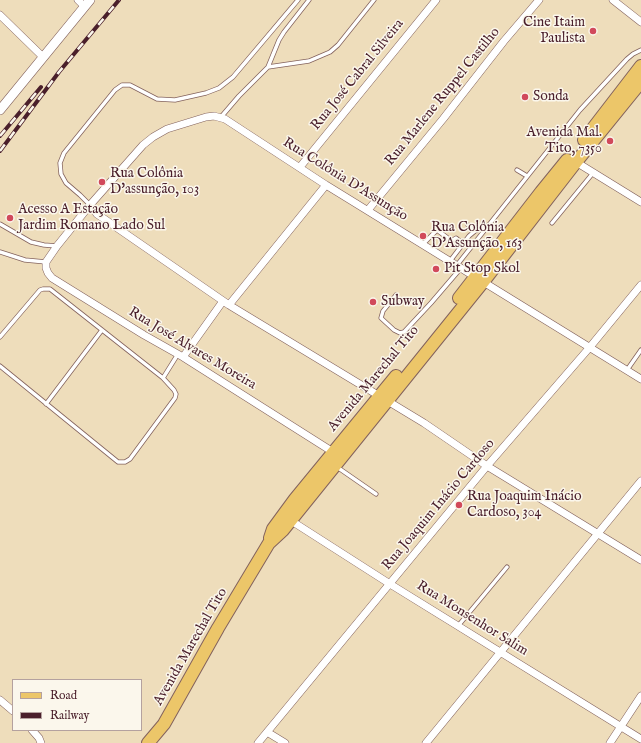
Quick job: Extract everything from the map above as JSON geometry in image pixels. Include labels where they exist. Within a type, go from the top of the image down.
[{"type":"main road","name":"Avenida Marechal Tito","points":[[480,279],[541,192],[641,66]]},
{"type":"main road","name":"Avenida Marechal Tito","points":[[269,543],[273,529],[318,478],[334,466],[434,331],[480,279],[641,82]]},
{"type":"main road","name":"Avenida Marechal Tito","points":[[148,743],[164,724],[218,628],[269,543],[290,520],[318,478],[332,452],[383,398]]},
{"type":"main road","name":"Avenida Marechal Tito","points":[[158,743],[164,724]]},
{"type":"street","name":"Rua José Cabral Silveira","points":[[300,167],[436,0]]},
{"type":"street","name":"Rua Marlene Ruppel Castilho","points":[[368,210],[443,119],[504,41],[539,0]]},
{"type":"street","points":[[613,0],[641,22]]},
{"type":"street","points":[[1,107],[43,57],[84,2]]},
{"type":"street","points":[[0,15],[43,57]]},
{"type":"street","points":[[46,262],[90,205],[143,145],[152,137],[167,129],[206,117],[220,118]]},
{"type":"street","name":"Rua Colônia D'Assunção","points":[[220,118],[641,379]]},
{"type":"street","points":[[576,162],[641,202]]},
{"type":"street","points":[[180,356],[326,185]]},
{"type":"street","points":[[90,205],[97,214],[226,303],[424,423],[488,466],[641,560]]},
{"type":"street","name":"Rua José Alvares Moreira","points":[[46,262],[46,268],[52,278],[180,356],[332,452]]},
{"type":"street","name":"Rua Joaquim Inácio Cardoso","points":[[258,743],[488,466],[641,285]]},
{"type":"street","points":[[426,743],[641,481]]},
{"type":"street","name":"Rua Monsenhor Salim","points":[[290,520],[390,584],[641,739]]},
{"type":"street","points":[[610,743],[641,696]]},
{"type":"street","points":[[0,700],[12,711]]},
{"type":"street","points":[[33,731],[40,740]]},
{"type":"street","points":[[267,732],[285,743]]},
{"type":"lane","points":[[90,205],[80,194],[66,183],[61,174],[60,163],[64,153],[115,90],[122,85],[130,85],[157,99],[175,100],[206,93],[219,88],[233,77],[298,0]]},
{"type":"lane","points":[[220,118],[239,96],[268,67],[281,36],[309,0]]},
{"type":"lane","points":[[268,67],[309,62],[330,52],[338,45],[374,0]]},
{"type":"lane","points":[[396,295],[383,312],[382,318],[394,330],[400,333],[404,332],[431,303],[456,264],[580,110],[627,59],[641,50]]},
{"type":"lane","points":[[517,170],[527,176]]},
{"type":"lane","points":[[552,223],[593,173]]},
{"type":"lane","points":[[0,224],[30,242],[57,246]]},
{"type":"lane","points":[[468,224],[475,231]]},
{"type":"lane","points":[[456,264],[463,244],[475,231],[487,226]]},
{"type":"lane","points":[[423,244],[437,230],[449,239],[453,240],[456,238],[463,244]]},
{"type":"lane","points":[[0,252],[25,260],[46,262]]},
{"type":"lane","points":[[0,337],[43,289],[50,289],[163,378],[174,390],[175,398],[130,459],[125,462],[118,462],[0,366]]},
{"type":"lane","points":[[46,404],[102,330]]},
{"type":"lane","points":[[626,370],[641,350]]},
{"type":"lane","points":[[163,378],[180,356]]},
{"type":"lane","points":[[334,466],[376,494]]},
{"type":"lane","points":[[458,626],[507,567]]},
{"type":"railway","points":[[0,151],[59,72],[119,0]]},
{"type":"railway","points":[[0,136],[41,87]]},
{"type":"place","name":"Cine Itaim Paulista","points":[[593,31]]},
{"type":"place","name":"Sonda","points":[[525,97]]},
{"type":"place","name":"Avenida Mal. Tito, 7350","points":[[610,141]]},
{"type":"place","name":"Rua Colônia D'assunção, 103","points":[[102,182]]},
{"type":"place","name":"Acesso A Estação Jardim Romano Lado Sul","points":[[10,218]]},
{"type":"place","name":"Rua Colônia D'Assunção, 163","points":[[423,236]]},
{"type":"place","name":"Pit Stop Skol","points":[[436,269]]},
{"type":"place","name":"Subway","points":[[373,302]]},
{"type":"place","name":"Rua Joaquim Inácio Cardoso, 304","points":[[459,505]]}]
